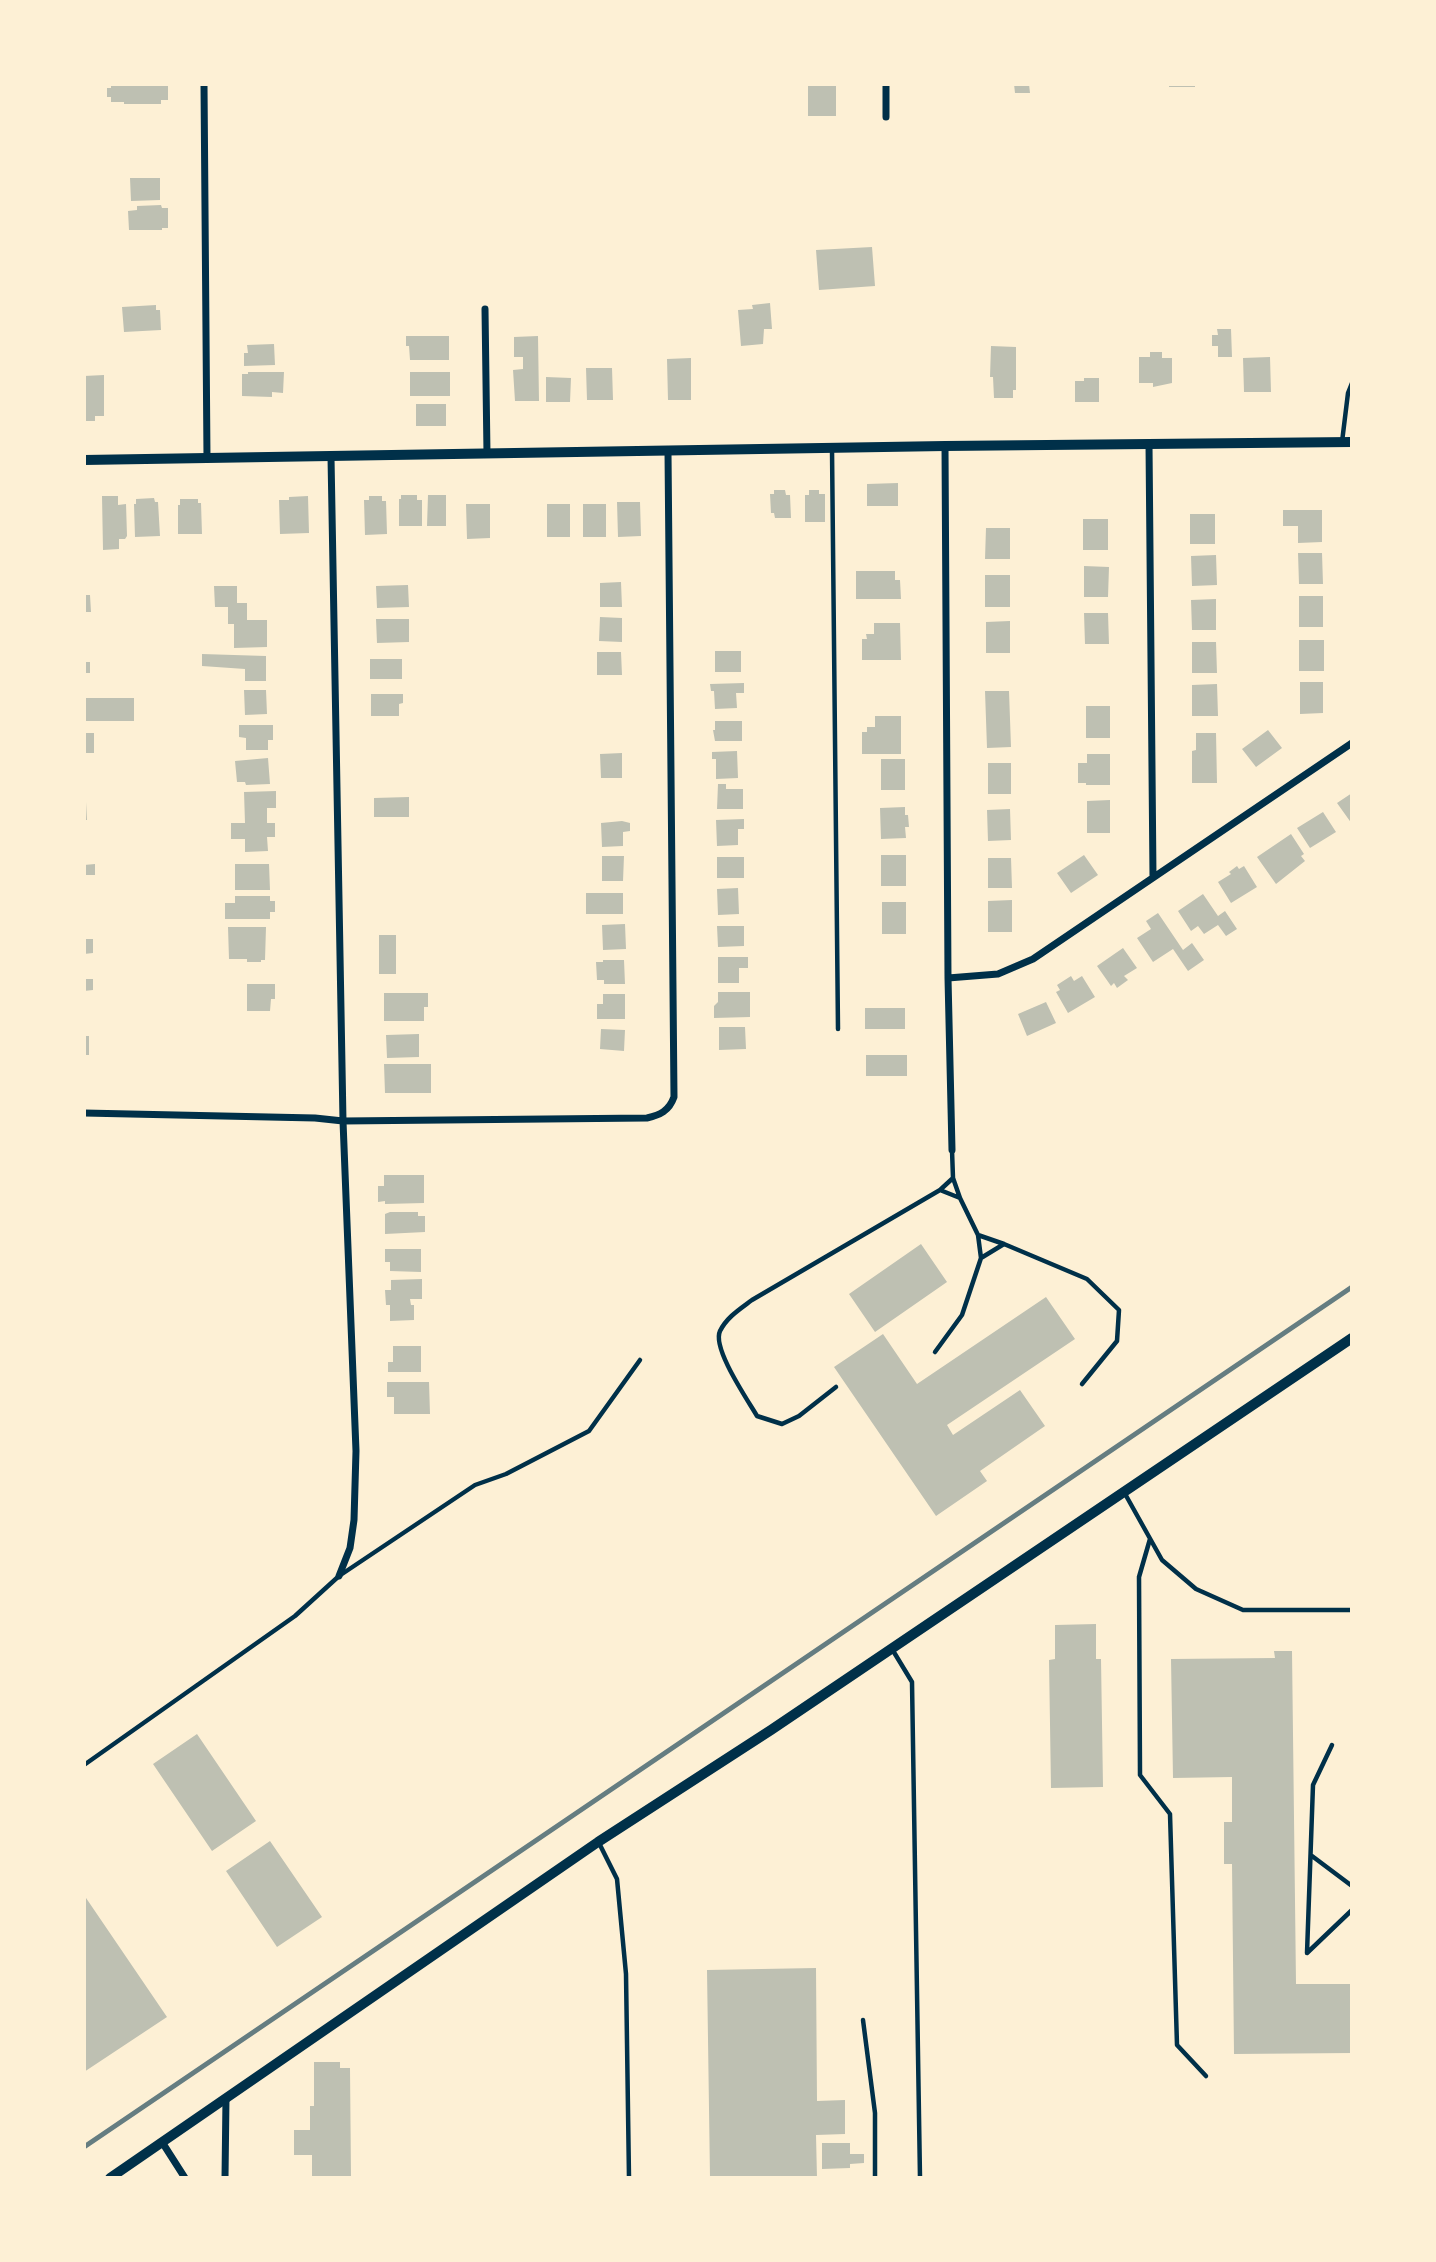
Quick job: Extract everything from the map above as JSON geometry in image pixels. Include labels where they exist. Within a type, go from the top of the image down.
[{"type":"main road","points":[[84,460],[1347,442]]},
{"type":"main road","points":[[110,2178],[598,1842],[1352,1338]]},
{"type":"street","points":[[204,84],[207,458]]},
{"type":"street","points":[[886,84],[886,117]]},
{"type":"street","points":[[485,309],[487,454]]},
{"type":"street","points":[[1149,444],[1153,877]]},
{"type":"street","points":[[945,446],[948,978],[952,1150]]},
{"type":"street","points":[[84,1113],[315,1118],[343,1121],[647,1118],[657,1116],[671,1107],[674,1097],[668,452]]},
{"type":"street","points":[[331,457],[343,1121],[356,1451],[354,1520],[350,1548],[339,1576]]},
{"type":"street","points":[[948,978],[985,976],[1033,959],[1352,743]]},
{"type":"street","points":[[225,2178],[226,2098]]},
{"type":"street","points":[[162,2142],[185,2178]]},
{"type":"lane","points":[[1347,442],[1348,393],[1352,383]]},
{"type":"lane","points":[[832,448],[838,1029]]},
{"type":"lane","points":[[935,1352],[962,1315],[981,1258],[978,1236],[953,1178],[952,1150]]},
{"type":"lane","points":[[836,1387],[799,1416],[782,1424],[757,1416],[719,1348],[719,1333],[732,1315],[752,1300],[940,1190],[953,1178]]},
{"type":"lane","points":[[940,1190],[960,1198]]},
{"type":"lane","points":[[978,1236],[1087,1279],[1119,1310],[1117,1341],[1082,1384]]},
{"type":"lane","points":[[981,1258],[1004,1244]]},
{"type":"lane","points":[[84,1765],[295,1616],[339,1576],[475,1485],[506,1474],[589,1430],[640,1360]]},
{"type":"lane","points":[[1124,1491],[1162,1560],[1196,1589],[1243,1610],[1352,1611]]},
{"type":"lane","points":[[1150,1539],[1139,1577],[1140,1775],[1170,1814],[1177,2045],[1206,2076]]},
{"type":"lane","points":[[892,1648],[912,1682],[920,2178]]},
{"type":"lane","points":[[1332,1745],[1313,1785],[1307,1953],[1352,1910]]},
{"type":"lane","points":[[598,1842],[617,1879],[626,1974],[629,2178]]},
{"type":"lane","points":[[1311,1855],[1352,1886]]},
{"type":"lane","points":[[863,2020],[876,2113],[874,2178]]},
{"type":"building","points":[[111,84],[168,84],[168,100],[161,100],[161,104],[111,102],[111,97],[107,97],[107,88],[111,88]]},
{"type":"building","points":[[808,84],[836,84],[836,116],[808,116]]},
{"type":"building","points":[[1014,84],[1029,84],[1030,93],[1015,93]]},
{"type":"building","points":[[1169,84],[1195,84],[1195,87],[1169,87]]},
{"type":"building","points":[[130,178],[160,178],[160,200],[131,201]]},
{"type":"building","points":[[161,205],[162,208],[168,208],[168,228],[129,230],[128,211],[137,210],[137,206]]},
{"type":"building","points":[[872,247],[875,286],[819,290],[816,250]]},
{"type":"building","points":[[770,303],[772,329],[764,329],[763,344],[741,346],[738,310],[753,309],[752,305]]},
{"type":"building","points":[[156,305],[156,310],[160,310],[161,330],[124,332],[122,307]]},
{"type":"building","points":[[1217,329],[1231,329],[1232,357],[1218,357],[1218,346],[1212,346],[1212,335],[1218,335]]},
{"type":"building","points":[[406,336],[449,336],[449,360],[410,360]]},
{"type":"building","points":[[538,336],[539,401],[515,401],[513,370],[523,369],[523,357],[514,357],[514,337]]},
{"type":"building","points":[[274,344],[275,365],[244,366],[244,353],[248,353],[247,345]]},
{"type":"building","points":[[991,346],[1016,347],[1016,390],[1013,390],[1013,398],[994,398],[993,377],[990,377]]},
{"type":"building","points":[[1150,352],[1162,352],[1162,358],[1172,358],[1172,383],[1153,387],[1153,383],[1139,383],[1139,357],[1150,357]]},
{"type":"building","points":[[1270,357],[1271,392],[1244,392],[1243,358]]},
{"type":"building","points":[[691,358],[691,400],[668,400],[667,359]]},
{"type":"building","points":[[586,368],[612,368],[613,400],[587,400]]},
{"type":"building","points":[[284,372],[283,393],[272,392],[272,397],[242,396],[242,374]]},
{"type":"building","points":[[410,372],[450,372],[450,396],[410,396]]},
{"type":"building","points":[[104,375],[104,416],[95,416],[95,421],[84,421],[84,376]]},
{"type":"building","points":[[546,377],[571,378],[570,402],[546,402]]},
{"type":"building","points":[[1084,378],[1099,378],[1099,402],[1075,402],[1075,381],[1084,381]]},
{"type":"building","points":[[416,404],[446,404],[446,426],[416,426]]},
{"type":"building","points":[[898,483],[898,506],[867,506],[867,484]]},
{"type":"building","points":[[774,490],[785,490],[786,495],[790,495],[791,518],[775,518],[774,513],[771,513],[770,494],[774,494]]},
{"type":"building","points":[[809,490],[819,490],[819,494],[825,494],[825,522],[805,522],[805,495],[809,495]]},
{"type":"building","points":[[401,495],[417,495],[417,500],[422,500],[422,526],[399,526]]},
{"type":"building","points":[[428,495],[446,495],[446,526],[427,526]]},
{"type":"building","points":[[102,496],[118,496],[118,505],[126,504],[127,536],[125,539],[119,539],[119,549],[103,550]]},
{"type":"building","points":[[308,496],[309,533],[280,534],[279,500]]},
{"type":"building","points":[[369,496],[382,496],[382,501],[386,501],[387,534],[365,535],[364,500],[369,500]]},
{"type":"building","points":[[154,498],[155,502],[158,502],[160,536],[135,537],[136,499]]},
{"type":"building","points":[[180,499],[198,499],[198,503],[201,503],[202,534],[178,534]]},
{"type":"building","points":[[617,502],[640,502],[641,536],[618,537]]},
{"type":"building","points":[[466,504],[490,504],[490,538],[467,539]]},
{"type":"building","points":[[547,504],[570,504],[570,537],[547,537]]},
{"type":"building","points":[[583,504],[606,504],[606,537],[583,537]]},
{"type":"building","points":[[1283,510],[1322,510],[1322,542],[1298,543],[1298,526],[1283,526]]},
{"type":"building","points":[[1190,514],[1215,514],[1215,544],[1190,544]]},
{"type":"building","points":[[1083,519],[1108,519],[1108,550],[1083,550]]},
{"type":"building","points":[[986,528],[1010,528],[1010,559],[985,559]]},
{"type":"building","points":[[1298,553],[1322,553],[1323,584],[1299,584]]},
{"type":"building","points":[[1216,555],[1217,585],[1192,586],[1191,556]]},
{"type":"building","points":[[1084,566],[1109,567],[1108,597],[1084,597]]},
{"type":"building","points":[[856,571],[895,571],[895,580],[900,580],[901,599],[856,599]]},
{"type":"building","points":[[985,575],[1010,575],[1010,607],[985,607]]},
{"type":"building","points":[[621,582],[622,607],[600,607],[600,583]]},
{"type":"building","points":[[408,585],[409,607],[377,608],[376,586]]},
{"type":"building","points":[[214,586],[237,586],[237,603],[247,603],[247,620],[267,620],[267,647],[234,648],[234,624],[228,624],[228,607],[215,607]]},
{"type":"building","points":[[84,595],[90,595],[91,612],[84,612]]},
{"type":"building","points":[[1299,596],[1323,596],[1323,627],[1299,627]]},
{"type":"building","points":[[1216,599],[1216,630],[1192,630],[1191,600]]},
{"type":"building","points":[[1084,613],[1108,613],[1109,644],[1085,644]]},
{"type":"building","points":[[600,617],[622,618],[622,642],[599,641]]},
{"type":"building","points":[[376,619],[409,619],[409,642],[377,643]]},
{"type":"building","points":[[1010,621],[1010,653],[986,653],[986,622]]},
{"type":"building","points":[[874,623],[900,623],[901,660],[862,660],[862,639],[867,639],[866,634],[874,634]]},
{"type":"building","points":[[1299,640],[1324,640],[1324,671],[1299,671]]},
{"type":"building","points":[[1192,642],[1216,642],[1217,673],[1192,673]]},
{"type":"building","points":[[715,651],[741,651],[741,672],[715,672]]},
{"type":"building","points":[[597,652],[621,652],[622,675],[597,675]]},
{"type":"building","points":[[202,654],[266,656],[266,681],[245,681],[245,669],[202,666]]},
{"type":"building","points":[[370,659],[402,659],[402,679],[370,679]]},
{"type":"building","points":[[84,662],[90,662],[90,673],[84,673]]},
{"type":"building","points":[[1300,682],[1323,682],[1323,713],[1300,714]]},
{"type":"building","points":[[744,683],[744,693],[736,693],[737,708],[715,709],[714,691],[711,691],[710,684]]},
{"type":"building","points":[[1217,684],[1218,716],[1192,716],[1192,685]]},
{"type":"building","points":[[244,690],[266,690],[267,714],[245,715]]},
{"type":"building","points":[[985,691],[1009,691],[1011,747],[987,748]]},
{"type":"building","points":[[371,694],[403,694],[403,703],[399,704],[399,716],[371,716]]},
{"type":"building","points":[[84,698],[134,698],[134,721],[84,721]]},
{"type":"building","points":[[1086,706],[1110,706],[1110,738],[1086,738]]},
{"type":"building","points":[[875,716],[901,716],[901,754],[862,754],[862,732],[867,732],[867,727],[875,727]]},
{"type":"building","points":[[715,721],[742,721],[742,741],[715,741]]},
{"type":"building","points":[[239,725],[273,725],[273,740],[268,740],[268,750],[246,750],[246,738],[239,737]]},
{"type":"building","points":[[1268,730],[1282,748],[1256,767],[1242,749]]},
{"type":"building","points":[[84,733],[94,733],[94,753],[84,753]]},
{"type":"building","points":[[1196,733],[1216,733],[1217,783],[1192,783],[1192,751],[1196,750]]},
{"type":"building","points":[[737,751],[738,778],[716,779],[716,759],[712,759],[712,752]]},
{"type":"building","points":[[622,753],[622,778],[601,778],[600,754]]},
{"type":"building","points":[[1087,754],[1110,754],[1110,785],[1078,783],[1078,763],[1087,763]]},
{"type":"building","points":[[268,758],[270,784],[246,785],[245,782],[237,782],[235,761]]},
{"type":"building","points":[[881,759],[905,759],[905,790],[881,790]]},
{"type":"building","points":[[988,763],[1011,763],[1011,794],[988,794]]},
{"type":"building","points":[[718,784],[726,784],[726,789],[743,789],[743,809],[717,809]]},
{"type":"building","points":[[276,791],[276,808],[267,808],[267,823],[275,823],[275,837],[267,837],[268,851],[245,852],[245,839],[231,839],[231,823],[245,823],[244,792]]},
{"type":"building","points":[[1352,793],[1352,824],[1337,803]]},
{"type":"building","points":[[409,797],[409,817],[374,817],[374,798]]},
{"type":"building","points":[[1110,800],[1110,833],[1087,833],[1087,801]]},
{"type":"building","points":[[86,802],[87,820],[84,820]]},
{"type":"building","points":[[905,807],[909,827],[905,827],[906,838],[881,839],[880,808]]},
{"type":"building","points":[[1010,809],[1011,840],[988,841],[987,810]]},
{"type":"building","points":[[1323,812],[1336,832],[1310,848],[1297,828]]},
{"type":"building","points":[[744,819],[744,829],[738,829],[738,845],[717,846],[716,820]]},
{"type":"building","points":[[601,823],[630,823],[630,831],[623,832],[623,846],[602,847]]},
{"type":"building","points":[[1291,834],[1304,854],[1301,856],[1305,861],[1276,884],[1257,857]]},
{"type":"building","points":[[881,855],[906,855],[906,886],[881,886]]},
{"type":"building","points":[[1084,855],[1098,875],[1071,893],[1057,873]]},
{"type":"building","points":[[602,856],[624,856],[623,881],[602,881]]},
{"type":"building","points":[[717,857],[744,857],[744,878],[717,878]]},
{"type":"building","points":[[988,858],[1011,858],[1012,888],[988,888]]},
{"type":"building","points":[[95,864],[95,875],[84,875],[84,865]]},
{"type":"building","points":[[235,864],[269,864],[270,890],[235,890]]},
{"type":"building","points":[[1237,866],[1239,869],[1244,866],[1257,887],[1231,903],[1218,882],[1231,874],[1229,872]]},
{"type":"building","points":[[738,888],[739,914],[718,915],[717,889]]},
{"type":"building","points":[[586,893],[623,893],[623,914],[586,914]]},
{"type":"building","points":[[1203,894],[1218,916],[1225,911],[1237,929],[1226,936],[1218,925],[1204,934],[1198,926],[1191,931],[1178,911]]},
{"type":"building","points":[[235,896],[270,896],[270,901],[275,901],[275,912],[270,912],[270,919],[225,919],[225,903],[235,903]]},
{"type":"building","points":[[1012,900],[1012,932],[988,932],[988,901]]},
{"type":"building","points":[[882,902],[906,902],[906,934],[882,934]]},
{"type":"building","points":[[1158,913],[1183,950],[1192,943],[1204,960],[1188,971],[1173,949],[1153,962],[1137,938],[1151,929],[1146,921]]},
{"type":"building","points":[[625,924],[626,949],[603,950],[602,925]]},
{"type":"building","points":[[717,926],[744,926],[744,946],[718,947]]},
{"type":"building","points":[[228,927],[266,927],[265,960],[247,962],[247,959],[229,959]]},
{"type":"building","points":[[379,935],[396,935],[396,974],[379,974]]},
{"type":"building","points":[[84,939],[93,939],[93,953],[84,954]]},
{"type":"building","points":[[1123,948],[1137,968],[1124,976],[1128,980],[1117,988],[1114,983],[1111,986],[1097,966]]},
{"type":"building","points":[[718,957],[748,957],[748,968],[739,968],[739,983],[718,983]]},
{"type":"building","points":[[624,960],[625,984],[604,984],[604,980],[597,980],[596,962]]},
{"type":"building","points":[[1071,976],[1074,981],[1082,976],[1095,997],[1068,1013],[1056,992],[1060,990],[1057,985]]},
{"type":"building","points":[[84,979],[93,979],[93,990],[84,991]]},
{"type":"building","points":[[247,984],[275,984],[275,999],[271,999],[270,1011],[247,1011]]},
{"type":"building","points":[[718,992],[750,992],[750,1017],[714,1018]]},
{"type":"building","points":[[384,993],[428,993],[424,1021],[384,1021]]},
{"type":"building","points":[[603,994],[625,994],[625,1019],[597,1019],[597,1004],[603,1004]]},
{"type":"building","points":[[1046,1002],[1056,1023],[1027,1036],[1018,1014]]},
{"type":"building","points":[[865,1008],[905,1008],[905,1029],[865,1029]]},
{"type":"building","points":[[719,1027],[745,1027],[746,1049],[719,1050]]},
{"type":"building","points":[[601,1029],[625,1030],[624,1051],[600,1049]]},
{"type":"building","points":[[419,1034],[419,1057],[387,1058],[386,1035]]},
{"type":"building","points":[[84,1036],[89,1036],[89,1055],[84,1055]]},
{"type":"building","points":[[866,1055],[907,1055],[907,1076],[866,1076]]},
{"type":"building","points":[[384,1064],[431,1064],[431,1093],[385,1093]]},
{"type":"building","points":[[384,1175],[424,1175],[424,1203],[378,1202],[378,1186],[384,1186]]},
{"type":"building","points":[[418,1212],[418,1216],[425,1216],[425,1232],[385,1234],[385,1214]]},
{"type":"building","points":[[921,1244],[947,1282],[875,1332],[849,1294]]},
{"type":"building","points":[[385,1249],[421,1249],[421,1272],[390,1271],[390,1262],[385,1262]]},
{"type":"building","points":[[422,1279],[422,1299],[410,1299],[411,1305],[414,1305],[414,1320],[390,1321],[390,1305],[386,1305],[385,1290],[391,1290],[391,1280]]},
{"type":"building","points":[[1046,1297],[1075,1339],[947,1425],[953,1435],[1020,1390],[1045,1426],[980,1471],[987,1481],[936,1516],[834,1367],[883,1334],[917,1384]]},
{"type":"building","points":[[393,1346],[421,1346],[421,1372],[388,1372],[388,1362],[393,1362]]},
{"type":"building","points":[[387,1382],[429,1382],[430,1414],[394,1414],[394,1397],[387,1397]]},
{"type":"building","points":[[1096,1624],[1096,1659],[1101,1659],[1103,1787],[1051,1788],[1049,1660],[1055,1659],[1055,1625]]},
{"type":"building","points":[[1274,1651],[1292,1651],[1296,1984],[1352,1984],[1352,2053],[1234,2054],[1232,1864],[1224,1864],[1224,1822],[1232,1822],[1232,1777],[1173,1778],[1171,1659],[1275,1658]]},
{"type":"building","points":[[197,1734],[256,1821],[212,1851],[153,1764]]},
{"type":"building","points":[[270,1841],[322,1917],[277,1947],[226,1871]]},
{"type":"building","points":[[84,1895],[167,2017],[84,2072]]},
{"type":"building","points":[[816,1968],[817,2101],[845,2100],[845,2134],[816,2135],[817,2178],[710,2178],[707,1970]]},
{"type":"building","points":[[314,2062],[340,2062],[340,2068],[350,2068],[351,2177],[312,2177],[312,2155],[294,2155],[294,2130],[310,2130],[310,2106],[314,2106]]},
{"type":"building","points":[[822,2143],[850,2143],[850,2154],[864,2154],[864,2163],[850,2164],[850,2168],[822,2169]]},
{"type":"railway","points":[[84,2147],[1352,1287]]}]
